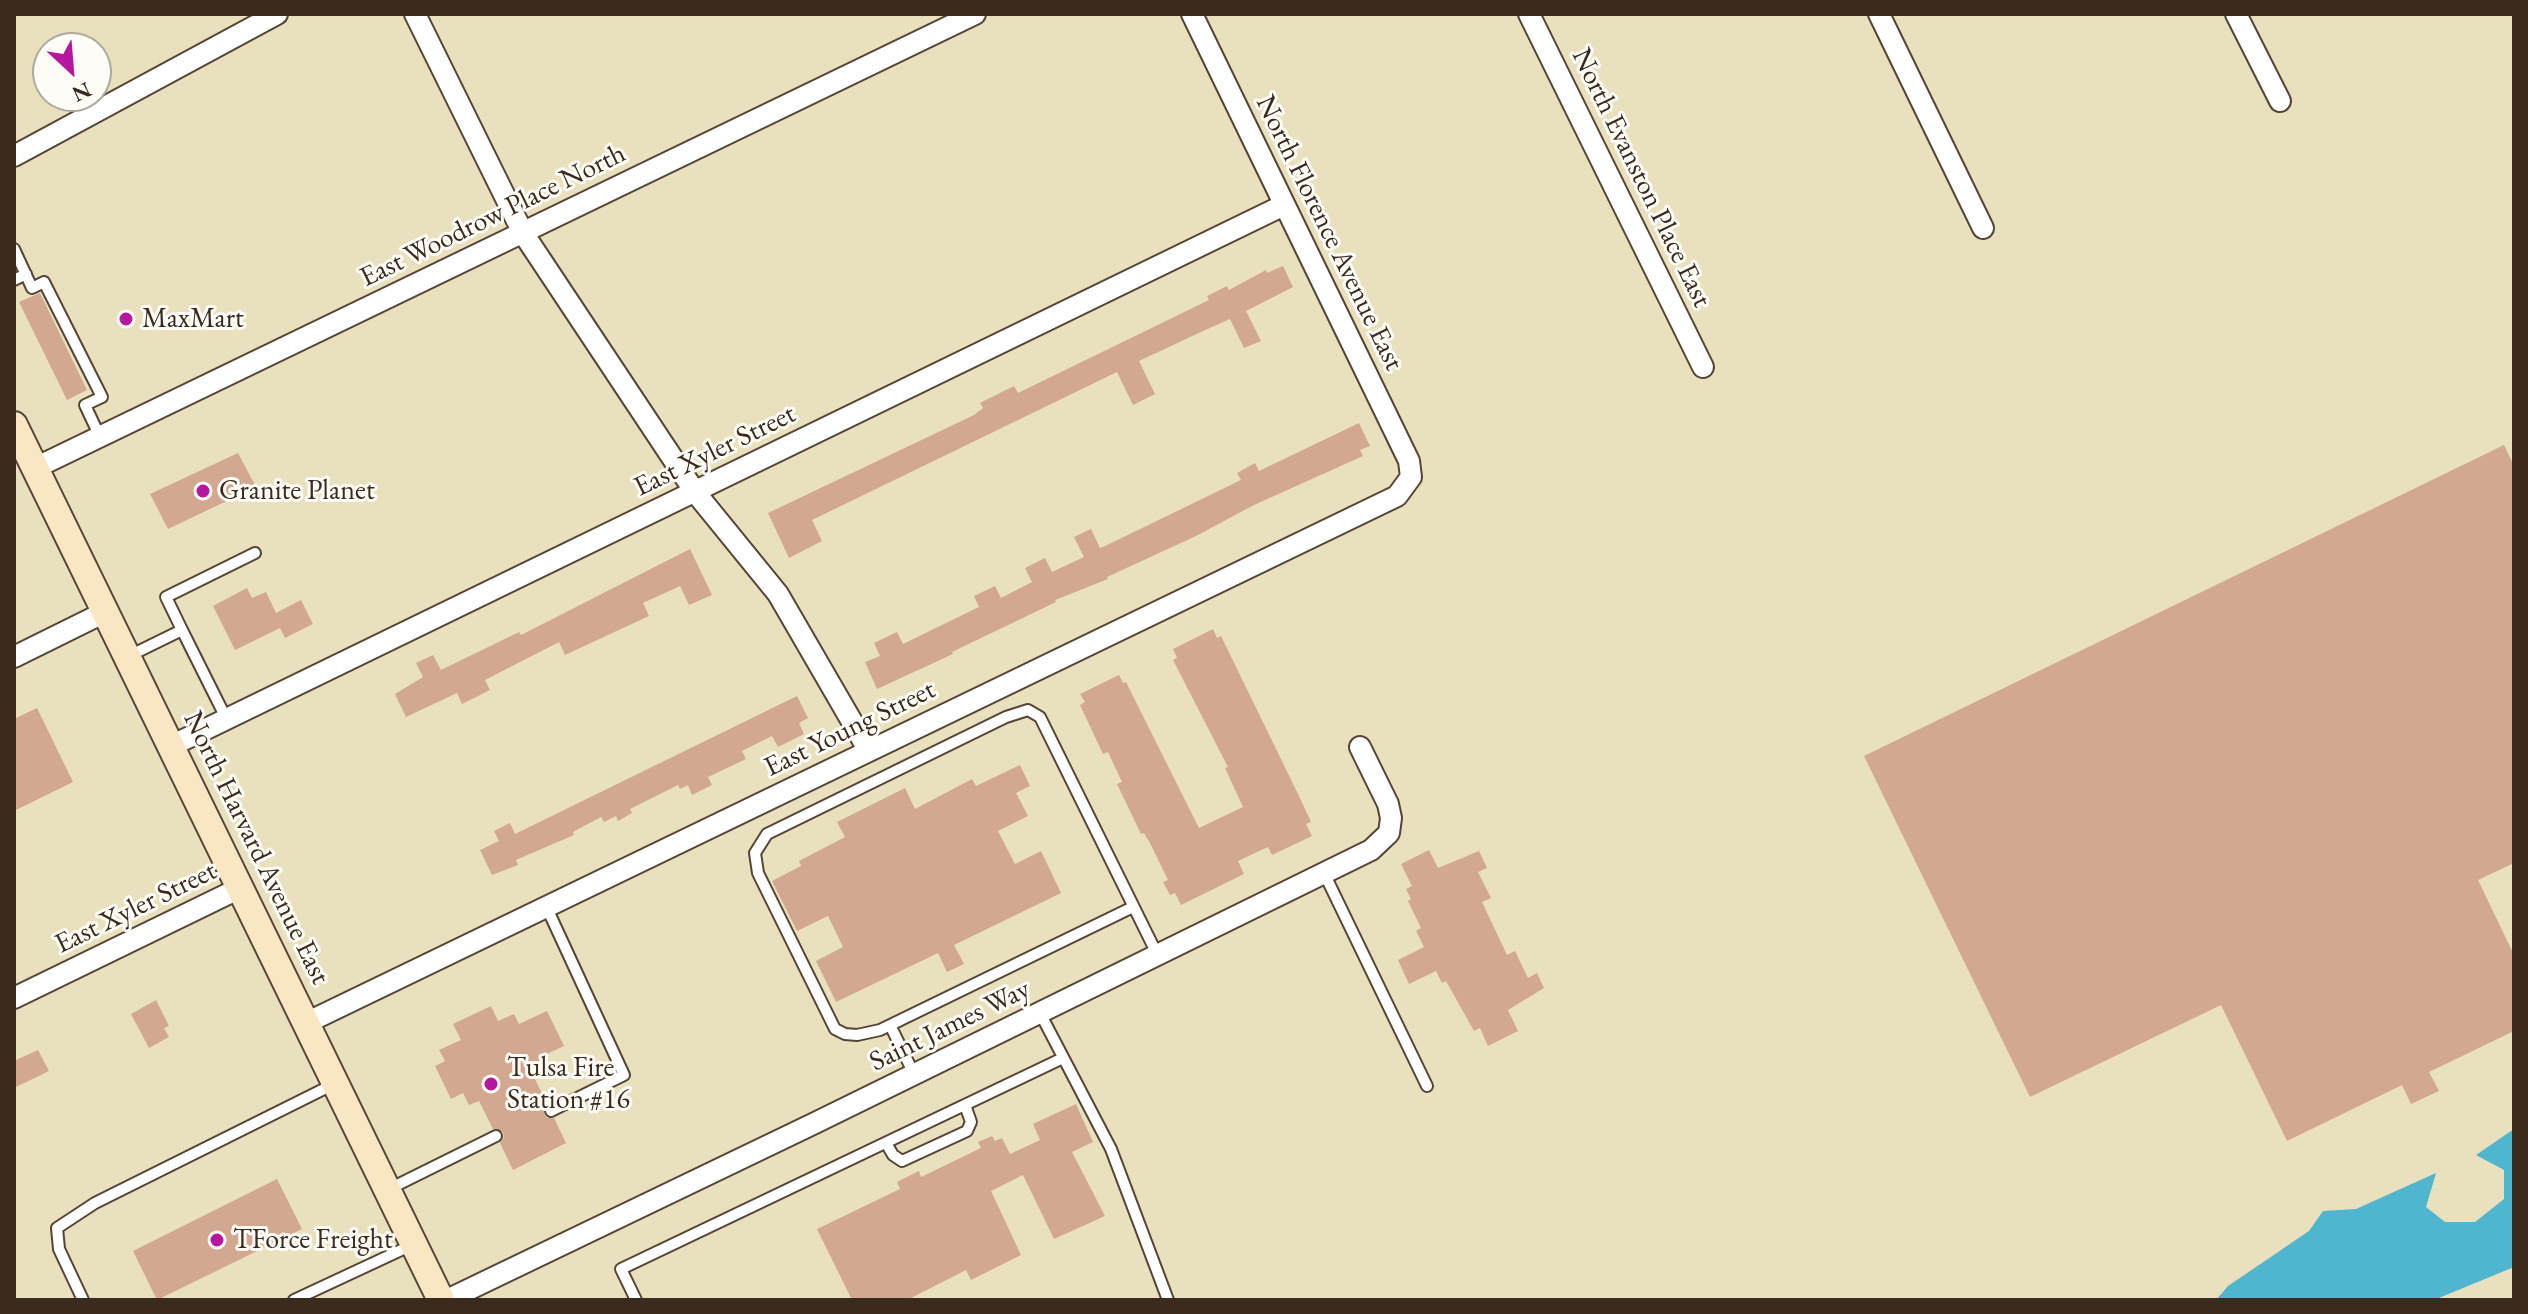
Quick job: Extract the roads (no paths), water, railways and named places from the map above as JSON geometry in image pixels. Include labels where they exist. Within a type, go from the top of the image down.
[{"type":"main road","name":"North Harvard Avenue East","points":[[14,425],[441,1300]]},
{"type":"street","points":[[14,156],[277,14]]},
{"type":"street","points":[[415,14],[523,233],[695,492],[778,594],[869,751]]},
{"type":"street","name":"East Woodrow Place North","points":[[35,468],[975,14]]},
{"type":"street","name":"North Florence Avenue East","points":[[1192,14],[1409,461],[1411,477]]},
{"type":"street","name":"North Evanston Place East","points":[[1529,14],[1703,367]]},
{"type":"street","points":[[1879,14],[1983,228]]},
{"type":"street","points":[[2236,14],[2280,101]]},
{"type":"street","name":"East Xyler Street","points":[[171,746],[1284,205]]},
{"type":"street","name":"East Young Street","points":[[306,1023],[1397,496],[1411,477]]},
{"type":"street","points":[[14,657],[105,612]]},
{"type":"street","name":"Saint James Way","points":[[447,1300],[1371,850],[1389,833],[1391,818],[1388,804],[1360,747]]},
{"type":"street","name":"East Xyler Street","points":[[14,998],[240,888]]},
{"type":"lane","points":[[14,249],[32,288],[44,282],[102,397],[85,405],[101,438]]},
{"type":"lane","points":[[14,280],[26,274]]},
{"type":"lane","points":[[227,720],[166,597],[255,553]]},
{"type":"lane","points":[[127,657],[182,630]]},
{"type":"lane","points":[[1133,907],[890,1025],[857,1035],[845,1034],[835,1029],[758,873],[755,853],[767,834],[1006,717],[1028,710],[1040,717],[1158,956]]},
{"type":"lane","points":[[1324,873],[1427,1086]]},
{"type":"lane","points":[[546,906],[624,1075],[551,1111]]},
{"type":"lane","points":[[1040,1013],[1111,1149],[1168,1300]]},
{"type":"lane","points":[[890,1025],[914,1074]]},
{"type":"lane","points":[[636,1300],[621,1269],[1063,1058]]},
{"type":"lane","points":[[83,1300],[59,1249],[57,1228],[95,1203],[335,1084]]},
{"type":"lane","points":[[886,1143],[893,1155],[902,1161],[967,1131],[971,1122],[965,1105]]},
{"type":"lane","points":[[387,1190],[496,1136]]},
{"type":"lane","points":[[294,1300],[414,1244]]},
{"type":"water","points":[[2514,1129],[2514,1267],[2434,1300],[2216,1300],[2228,1286],[2309,1231],[2323,1211],[2356,1209],[2436,1173],[2426,1207],[2445,1222],[2475,1222],[2504,1199],[2504,1170],[2476,1155]]},
{"type":"place","name":"MaxMart","points":[[126,319]]},
{"type":"place","name":"Granite Planet","points":[[203,491]]},
{"type":"place","name":"Tulsa Fire Station #16","points":[[491,1084]]},
{"type":"place","name":"TForce Freight","points":[[217,1240]]}]
